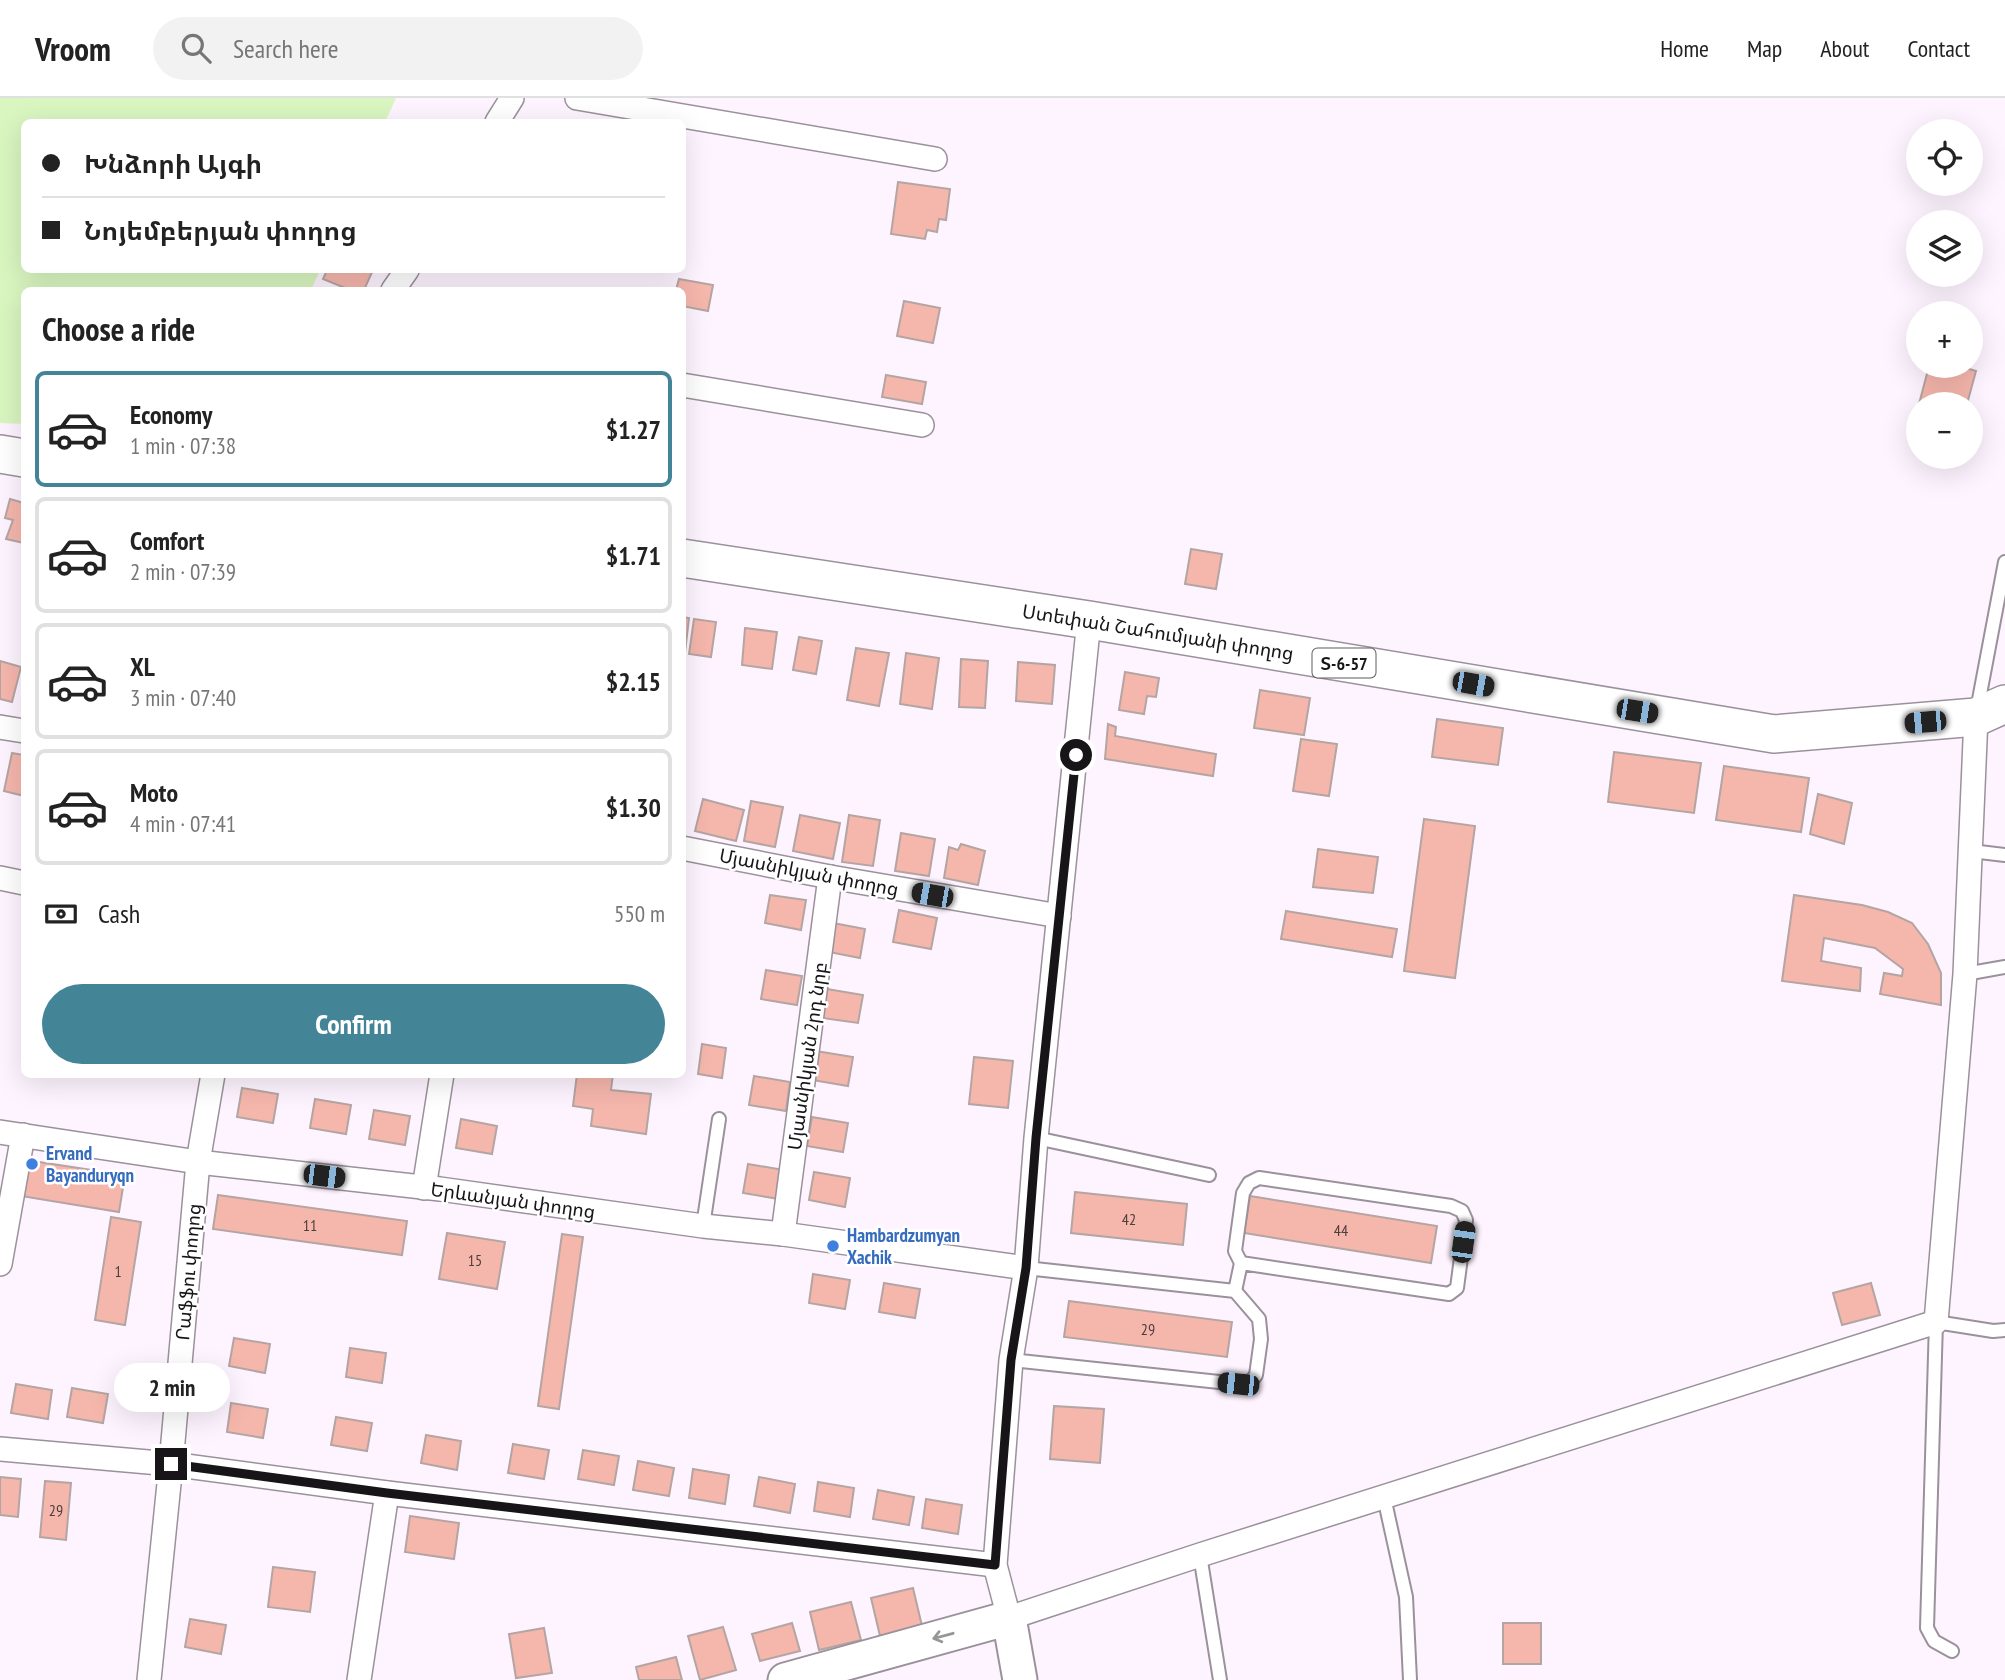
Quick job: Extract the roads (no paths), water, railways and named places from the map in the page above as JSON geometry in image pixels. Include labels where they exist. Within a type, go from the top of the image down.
[{"type":"main road","points":[[0,454],[21,458]]},
{"type":"main road","name":"Ստեփան Շահումյանի փողոց","points":[[686,559],[1089,620],[1774,734],[1990,711]]},
{"type":"street","points":[[499,119],[512,98]]},
{"type":"street","points":[[577,98],[936,159]]},
{"type":"street","points":[[686,386],[922,425]]},
{"type":"street","points":[[1020,1680],[1009,1618],[995,1565],[1011,1360],[1026,1268],[1036,1138],[1089,620]]},
{"type":"street","points":[[785,1680],[1009,1618],[1937,1322],[1965,974],[1971,851],[1990,711]]},
{"type":"street","points":[[0,727],[21,730]]},
{"type":"street","name":"Մյասնիկյան փողոց","points":[[686,849],[830,877],[1059,916]]},
{"type":"street","name":"Մյասնիկյան 2րդ նրբ","points":[[783,1234],[830,877]]},
{"type":"street","points":[[0,878],[21,882]]},
{"type":"street","name":"Րաֆֆու փողոց","points":[[149,1680],[198,1162],[212,1078]]},
{"type":"street","points":[[425,1188],[441,1078]]},
{"type":"street","name":"Երևանյան փողոց","points":[[0,1132],[198,1162],[425,1188],[1026,1268]]},
{"type":"street","points":[[0,1264],[5,1208],[23,1135]]},
{"type":"street","points":[[0,1449],[171,1464],[387,1493],[995,1565]]},
{"type":"street","points":[[359,1680],[387,1493]]},
{"type":"lane","points":[[1990,711],[2005,562]]},
{"type":"lane","points":[[1971,851],[2005,855]]},
{"type":"lane","points":[[1965,974],[2005,967]]},
{"type":"lane","points":[[703,1226],[719,1119]]},
{"type":"lane","points":[[1036,1138],[1209,1175]]},
{"type":"lane","points":[[1235,1291],[1241,1263],[1236,1251],[1243,1193],[1249,1183],[1259,1178],[1451,1206],[1462,1211],[1466,1220],[1457,1288],[1449,1294],[1241,1263]]},
{"type":"lane","points":[[1011,1360],[1249,1384],[1256,1375],[1261,1339],[1259,1319],[1235,1291],[1026,1268]]},
{"type":"lane","points":[[1952,1651],[1934,1641],[1927,1628],[1937,1322],[1993,1331],[2005,1330]]},
{"type":"lane","points":[[1384,1497],[1406,1597],[1410,1680]]},
{"type":"lane","points":[[1200,1555],[1220,1680]]},
{"type":"place","name":"Ervand Bayanduryqn","points":[[32,1164]]},
{"type":"place","name":"Hambardzumyan Xachik","points":[[833,1246]]}]
